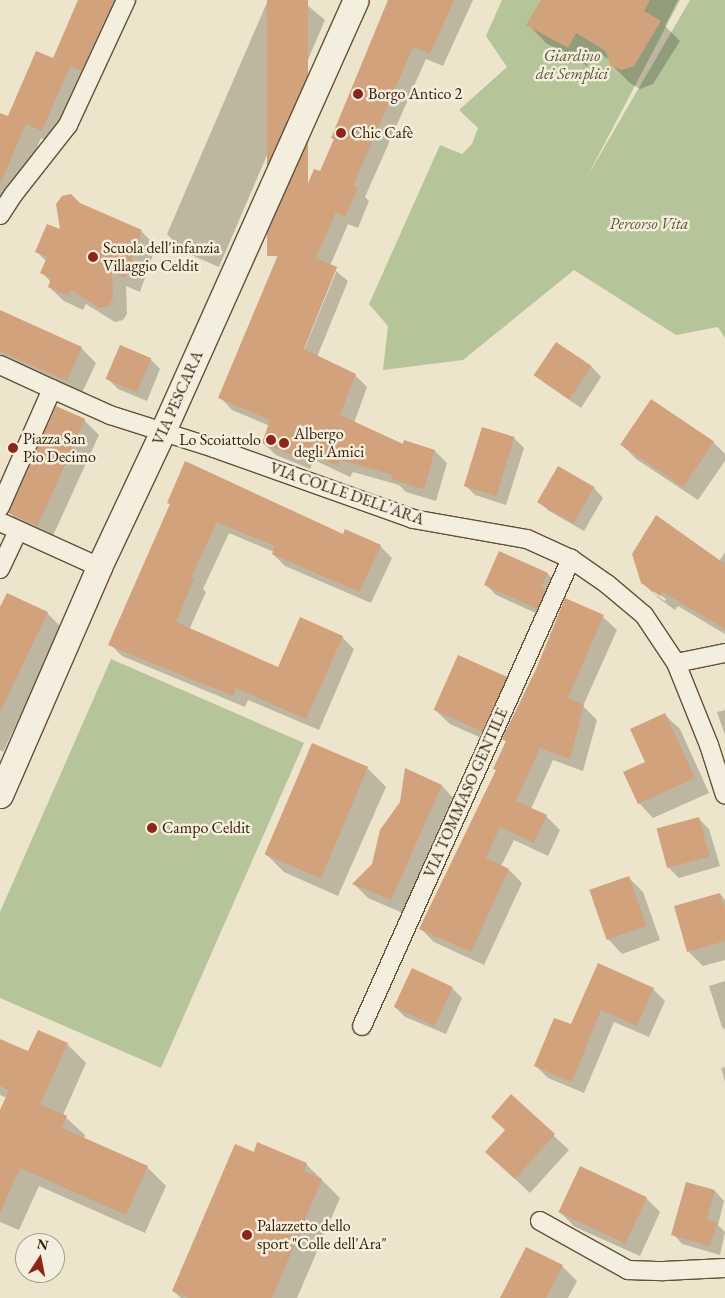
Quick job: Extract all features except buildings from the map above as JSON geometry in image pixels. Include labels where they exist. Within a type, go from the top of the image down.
[{"type":"street","points":[[0,215],[13,195],[68,125],[126,0]]},
{"type":"street","name":"VIA PESCARA","points":[[0,795],[99,567],[162,433],[356,0]]},
{"type":"street","points":[[0,365],[110,415],[162,433]]},
{"type":"street","points":[[0,506],[52,388]]},
{"type":"street","name":"VIA COLLE DELL'ARA","points":[[162,433],[214,448],[413,519],[527,539],[571,559],[607,584],[644,615],[676,662],[709,745],[725,795]]},
{"type":"street","points":[[0,522],[99,567]]},
{"type":"street","points":[[0,569],[18,530]]},
{"type":"street","name":"VIA TOMMASO GENTILE","points":[[362,1026],[571,559]]},
{"type":"street","points":[[676,662],[725,653]]},
{"type":"street","points":[[540,1221],[628,1270],[664,1271],[725,1268]]},
{"type":"green space","points":[[502,0],[680,0],[587,177],[690,0],[725,0],[725,338],[718,327],[676,335],[574,270],[463,360],[383,370],[388,326],[369,304],[440,145],[462,154],[472,144],[478,128],[459,110],[507,67],[486,36]]},
{"type":"green space","name":"Campo Celdit","points":[[111,659],[304,743],[161,1068],[0,998],[0,912]]},
{"type":"place","name":"Borgo Antico 2","points":[[358,94]]},
{"type":"place","name":"Chic Cafè","points":[[341,133]]},
{"type":"place","name":"Scuola dell'infanzia Villaggio Celdit","points":[[93,257]]},
{"type":"place","name":"Lo Scoiattolo","points":[[271,440]]},
{"type":"place","name":"Albergo degli Amici","points":[[284,443]]},
{"type":"place","name":"Piazza San Pio Decimo","points":[[13,448]]},
{"type":"place","name":"Campo Celdit","points":[[152,828]]},
{"type":"place","name":"Palazzetto dello sport \"Colle dell'Ara\"","points":[[247,1235]]},
{"type":"park label","name":"Giardino dei Semplici","points":[[572,65]]},
{"type":"park label","name":"Percorso Vita","points":[[649,224]]}]
